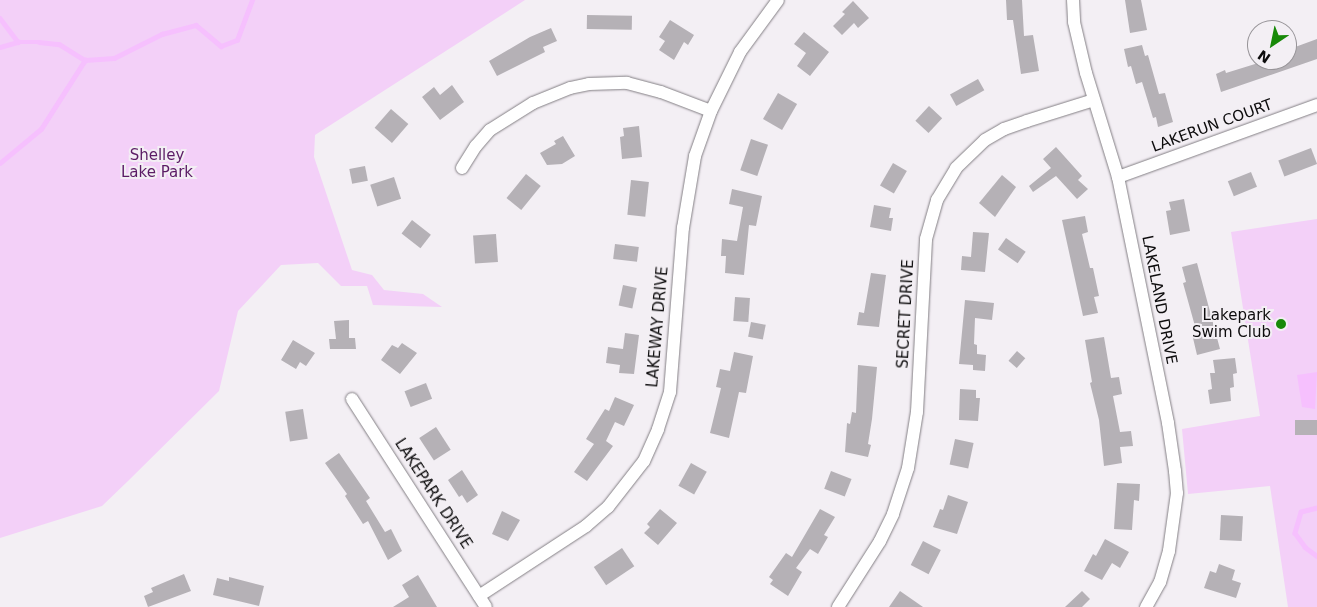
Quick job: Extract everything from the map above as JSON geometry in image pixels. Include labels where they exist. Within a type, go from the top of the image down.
[{"type":"street","name":"LAKEWAY DRIVE","points":[[483,602],[586,526],[608,507],[644,461],[658,429],[670,392],[682,245],[689,186],[696,156],[711,110],[740,52],[778,0]]},
{"type":"street","name":"LAKELAND DRIVE","points":[[1073,0],[1074,22],[1094,100],[1118,177],[1168,423],[1177,493],[1166,567],[1146,607]]},
{"type":"street","points":[[462,168],[476,146],[490,130],[533,103],[570,88],[589,84],[627,83],[661,92],[711,110]]},
{"type":"street","name":"SECRET DRIVE","points":[[838,607],[880,541],[893,514],[908,468],[917,412],[926,239],[930,220],[940,194],[956,168],[985,140],[1004,129],[1094,100]]},
{"type":"street","name":"LAKERUN COURT","points":[[1118,177],[1317,105]]},
{"type":"street","name":"LAKEPARK DRIVE","points":[[352,399],[483,602]]},
{"type":"green space","name":"Shelley Lake Park","points":[[0,0],[525,0],[315,135],[314,157],[352,270],[372,275],[384,290],[423,294],[442,307],[373,305],[367,286],[341,286],[318,263],[281,265],[238,311],[219,391],[128,481],[102,506],[0,538]]},
{"type":"green space","name":"Lakepark Swim Club","points":[[1317,219],[1317,607],[1288,607],[1270,486],[1188,494],[1182,429],[1260,416],[1231,232]]},
{"type":"shaded area","points":[[1317,372],[1315,409],[1302,407],[1297,375]]},
{"type":"building","points":[[1006,0],[1022,0],[1024,36],[1033,35],[1039,71],[1021,74],[1013,20],[1007,20]]},
{"type":"building","points":[[1125,0],[1141,0],[1147,30],[1130,33]]},
{"type":"building","points":[[853,1],[869,18],[858,28],[854,23],[842,35],[833,26],[845,14],[842,12]]},
{"type":"building","points":[[587,15],[632,16],[632,30],[587,29]]},
{"type":"building","points":[[670,20],[694,35],[688,45],[684,42],[674,60],[659,50],[665,41],[659,37]]},
{"type":"building","points":[[551,28],[557,41],[543,47],[545,52],[497,76],[489,61],[530,37]]},
{"type":"building","points":[[804,32],[829,52],[810,76],[797,66],[806,53],[794,44]]},
{"type":"building","points":[[1317,39],[1317,59],[1297,66],[1297,46]]},
{"type":"building","points":[[1142,45],[1145,56],[1148,55],[1159,94],[1165,93],[1173,122],[1158,127],[1156,117],[1153,118],[1142,82],[1136,84],[1131,66],[1128,67],[1124,49]]},
{"type":"building","points":[[1247,66],[1247,70],[1285,70],[1221,92],[1216,74],[1225,70],[1226,73]]},
{"type":"building","points":[[978,79],[984,90],[956,106],[950,95]]},
{"type":"building","points":[[452,85],[464,102],[440,120],[422,97],[434,87],[440,95]]},
{"type":"building","points":[[778,93],[797,104],[782,130],[763,119]]},
{"type":"building","points":[[929,106],[942,118],[929,133],[915,121]]},
{"type":"building","points":[[391,109],[408,124],[392,143],[375,128]]},
{"type":"building","points":[[639,126],[642,157],[622,159],[620,137],[624,136],[623,128]]},
{"type":"building","points":[[563,136],[575,156],[562,164],[547,165],[540,153],[556,144],[554,141]]},
{"type":"building","points":[[751,139],[768,145],[757,176],[740,170]]},
{"type":"building","points":[[1056,147],[1082,176],[1078,180],[1088,189],[1077,199],[1056,176],[1033,192],[1029,186],[1051,168],[1043,159]]},
{"type":"building","points":[[1311,148],[1317,164],[1284,176],[1278,161]]},
{"type":"building","points":[[893,163],[907,171],[894,194],[880,186]]},
{"type":"building","points":[[365,166],[368,181],[352,184],[349,169]]},
{"type":"building","points":[[1251,172],[1257,187],[1234,196],[1228,181]]},
{"type":"building","points":[[526,174],[541,186],[521,210],[506,198]]},
{"type":"building","points":[[1002,175],[1016,187],[995,217],[979,203]]},
{"type":"building","points":[[394,177],[401,199],[377,207],[370,185]]},
{"type":"building","points":[[631,180],[649,182],[645,217],[627,215]]},
{"type":"building","points":[[732,189],[762,196],[756,226],[749,225],[744,275],[725,273],[726,256],[721,256],[722,239],[737,241],[743,207],[729,204]]},
{"type":"building","points":[[1184,199],[1190,231],[1170,235],[1166,211],[1171,210],[1169,202]]},
{"type":"building","points":[[874,205],[891,208],[889,218],[893,218],[891,231],[870,227]]},
{"type":"building","points":[[1085,216],[1088,232],[1082,234],[1090,268],[1093,268],[1099,296],[1094,297],[1098,313],[1083,316],[1062,220]]},
{"type":"building","points":[[412,220],[431,235],[420,248],[402,233]]},
{"type":"building","points":[[973,232],[989,233],[985,272],[961,270],[962,256],[971,257]]},
{"type":"building","points":[[496,234],[498,262],[475,264],[473,236]]},
{"type":"building","points":[[1006,238],[1026,252],[1018,263],[998,249]]},
{"type":"building","points":[[615,244],[639,247],[637,262],[613,259]]},
{"type":"building","points":[[1197,263],[1220,349],[1197,355],[1193,338],[1198,337],[1183,283],[1186,282],[1182,267]]},
{"type":"building","points":[[871,273],[886,275],[879,327],[857,325],[859,312],[864,313]]},
{"type":"building","points":[[623,285],[637,288],[632,308],[619,306]]},
{"type":"building","points":[[735,297],[750,298],[748,322],[733,321]]},
{"type":"building","points":[[965,300],[994,303],[992,320],[975,318],[974,344],[977,345],[977,354],[986,355],[985,371],[973,370],[973,365],[959,364]]},
{"type":"building","points":[[349,320],[349,338],[355,338],[356,349],[330,349],[329,339],[336,339],[334,321]]},
{"type":"building","points":[[751,322],[766,325],[763,340],[748,337]]},
{"type":"building","points":[[625,333],[639,335],[634,374],[619,373],[620,365],[606,363],[608,347],[623,349]]},
{"type":"building","points":[[1104,337],[1111,378],[1119,377],[1122,394],[1113,396],[1120,432],[1131,431],[1133,446],[1120,447],[1122,463],[1104,466],[1099,420],[1090,383],[1092,382],[1085,340]]},
{"type":"building","points":[[293,340],[315,353],[306,366],[300,362],[296,369],[281,360]]},
{"type":"building","points":[[402,343],[417,353],[400,374],[381,360],[392,345],[398,348]]},
{"type":"building","points":[[1017,351],[1025,358],[1017,368],[1008,361]]},
{"type":"building","points":[[734,352],[753,356],[746,393],[739,392],[729,438],[710,433],[721,388],[716,387],[720,369],[730,371]]},
{"type":"building","points":[[1235,358],[1237,373],[1233,374],[1234,387],[1230,388],[1231,401],[1210,404],[1208,390],[1212,389],[1210,373],[1215,373],[1213,360]]},
{"type":"building","points":[[858,365],[877,367],[868,444],[871,445],[868,457],[845,452],[847,423],[850,424],[852,412],[856,413]]},
{"type":"building","points":[[426,383],[432,399],[411,407],[405,391]]},
{"type":"building","points":[[960,389],[976,390],[976,398],[980,398],[978,421],[959,420]]},
{"type":"building","points":[[615,397],[634,405],[624,426],[615,422],[606,441],[613,446],[587,481],[574,472],[594,444],[586,439],[605,409],[609,411]]},
{"type":"building","points":[[303,409],[308,439],[290,441],[285,412]]},
{"type":"building","points":[[1295,420],[1317,420],[1317,435],[1295,435]]},
{"type":"building","points":[[436,427],[451,450],[434,461],[419,438]]},
{"type":"building","points":[[955,439],[974,443],[968,468],[950,464]]},
{"type":"building","points":[[339,453],[370,498],[366,501],[385,532],[391,529],[402,551],[388,560],[368,521],[363,524],[345,496],[347,494],[325,463]]},
{"type":"building","points":[[691,463],[707,472],[694,494],[678,486]]},
{"type":"building","points":[[462,470],[478,495],[467,503],[462,495],[459,497],[448,480]]},
{"type":"building","points":[[831,471],[852,479],[845,497],[824,489]]},
{"type":"building","points":[[1117,483],[1140,484],[1139,501],[1134,500],[1132,530],[1114,529]]},
{"type":"building","points":[[948,495],[968,502],[957,534],[933,527],[940,509],[943,510]]},
{"type":"building","points":[[660,509],[677,523],[658,545],[644,533],[650,527],[647,524]]},
{"type":"building","points":[[820,509],[835,517],[824,535],[828,537],[818,554],[810,549],[796,568],[802,572],[788,596],[770,584],[773,580],[769,577],[786,553],[792,557]]},
{"type":"building","points":[[502,511],[520,520],[508,541],[492,534]]},
{"type":"building","points":[[1221,515],[1243,516],[1242,541],[1220,540]]},
{"type":"building","points":[[1105,539],[1129,552],[1120,568],[1112,563],[1102,580],[1084,571],[1093,554],[1096,556]]},
{"type":"building","points":[[923,541],[941,550],[929,574],[911,565]]},
{"type":"building","points":[[622,548],[634,566],[606,585],[594,567]]},
{"type":"building","points":[[1219,564],[1235,570],[1232,580],[1241,583],[1236,598],[1204,588],[1210,571],[1216,573]]},
{"type":"building","points":[[184,574],[191,591],[148,607],[144,596],[153,592],[151,588]]},
{"type":"building","points":[[418,575],[437,607],[393,607],[409,597],[402,585]]},
{"type":"building","points":[[229,577],[264,586],[259,606],[213,595],[217,578],[229,581]]},
{"type":"building","points":[[900,591],[923,607],[889,607]]},
{"type":"building","points":[[1082,591],[1090,599],[1082,607],[1065,607]]},
{"type":"waterway","points":[[0,47],[18,42],[39,42],[59,44],[85,60],[114,58],[162,34],[196,25],[221,46],[237,40],[252,0]]},
{"type":"waterway","points":[[0,18],[18,42]]},
{"type":"waterway","points":[[0,163],[41,129],[85,60]]},
{"type":"waterway","points":[[1317,508],[1301,512],[1295,533],[1305,547],[1317,556]]},
{"type":"place","name":"Lakepark Swim Club","points":[[1281,324]]}]
